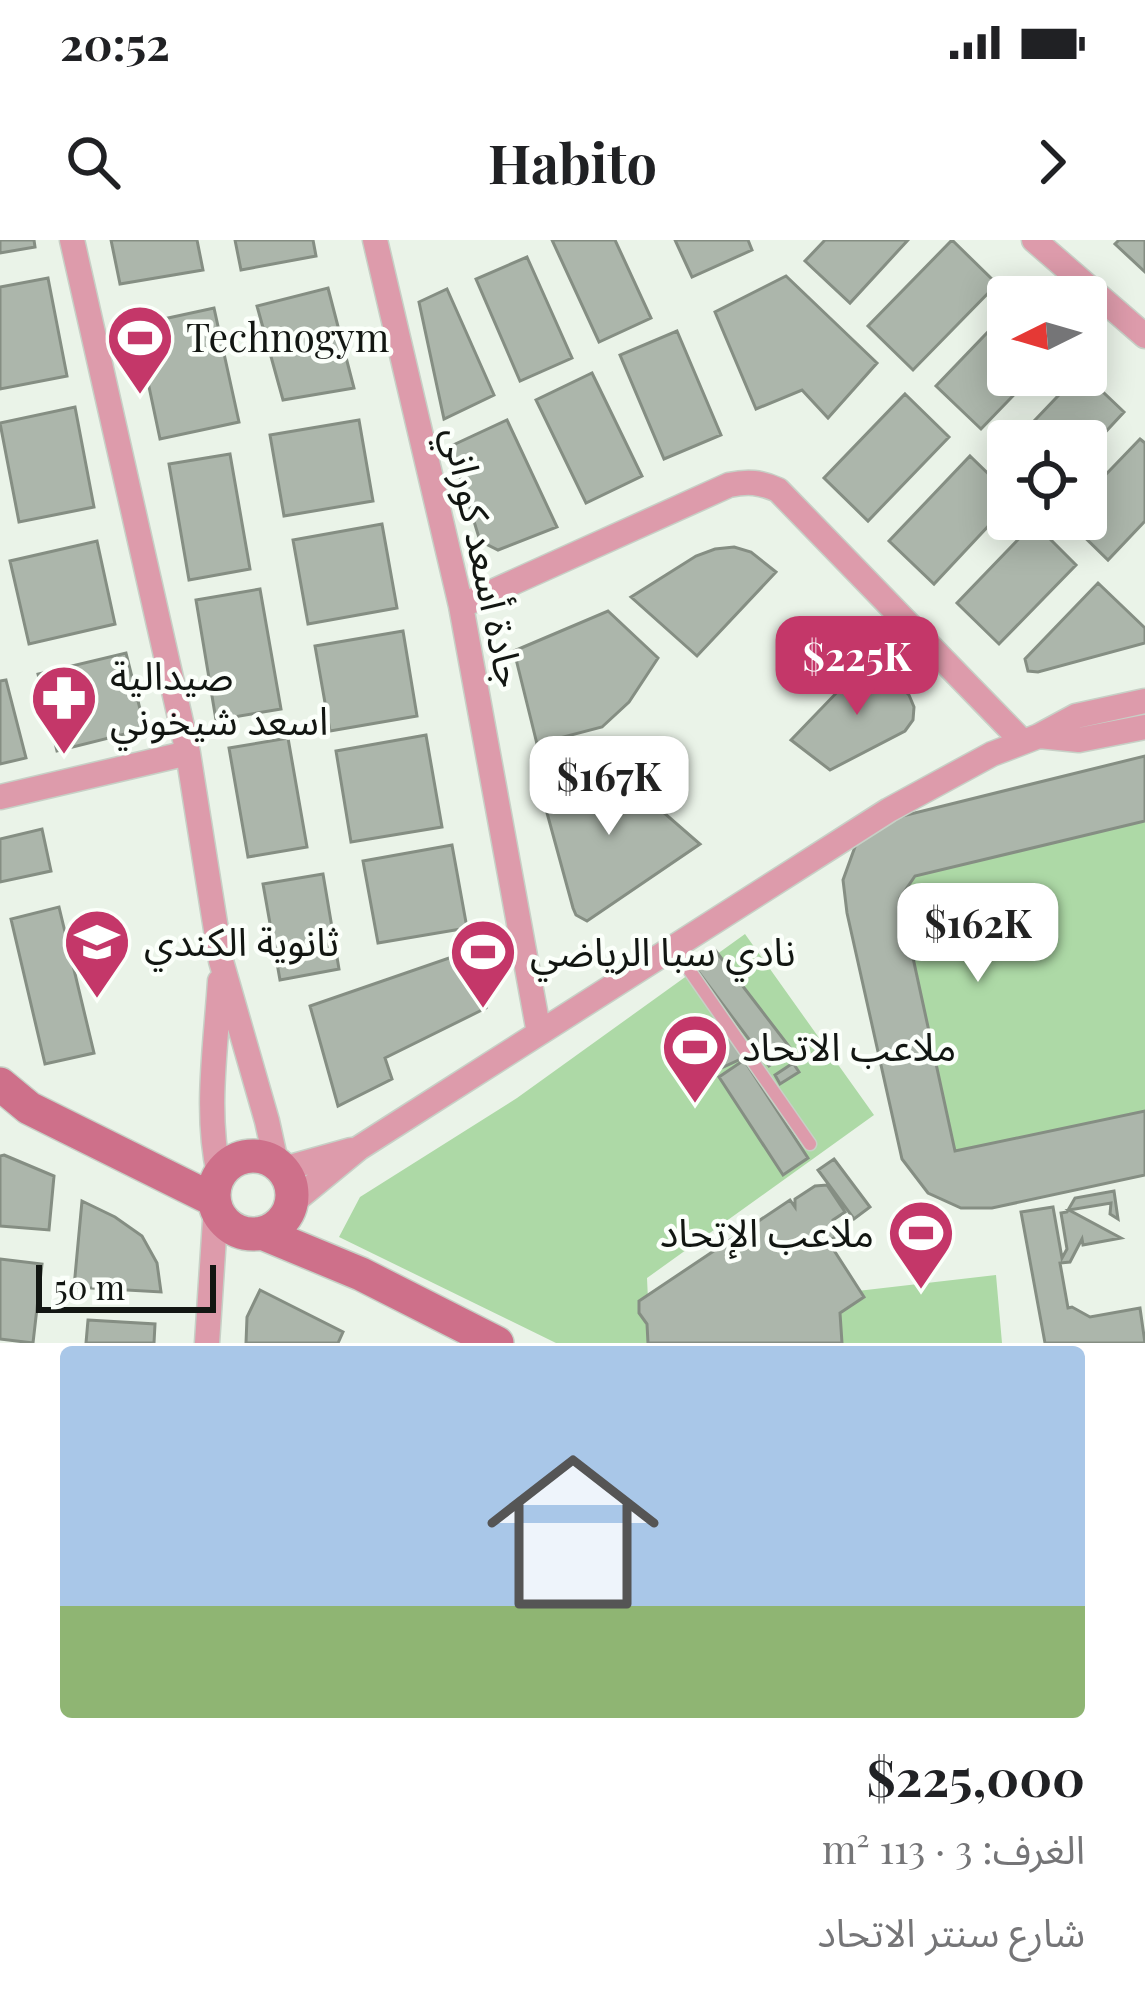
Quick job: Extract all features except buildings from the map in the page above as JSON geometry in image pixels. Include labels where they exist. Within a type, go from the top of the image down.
[{"type":"street","points":[[72,240],[188,753],[221,961],[280,1165],[292,1190],[280,1217]]},
{"type":"street","points":[[1034,240],[1145,337]]},
{"type":"street","name":"جادة أسعد كوراني","points":[[383,242],[461,606],[538,1033]]},
{"type":"street","points":[[461,606],[729,485],[763,483],[778,490],[1030,738],[1079,740],[1145,727]]},
{"type":"street","points":[[221,961],[212,1145],[224,1221],[244,1233],[280,1217],[359,1148],[889,810],[992,754],[1076,716],[1145,701]]},
{"type":"street","points":[[0,797],[188,753]]},
{"type":"street","points":[[0,1084],[15,1108],[162,1177],[217,1190]]},
{"type":"street","points":[[207,1343],[217,1190],[230,1163],[254,1155],[280,1165],[359,1148]]},
{"type":"street","points":[[280,1217],[362,1274],[497,1343]]},
{"type":"lane","points":[[674,947],[810,1144]]},
{"type":"green space","points":[[1145,756],[1145,1175],[992,1208],[961,1208],[928,1193],[902,1159],[847,913],[843,880],[856,844]]},
{"type":"green space","points":[[745,934],[874,1115],[647,1278],[650,1343],[556,1343],[339,1237],[360,1197],[517,1098]]},
{"type":"green space","name":"ملاعب الإتحاد","points":[[996,1275],[1002,1343],[698,1343],[693,1310]]},
{"type":"place","name":"Technogym","points":[[140,397]]},
{"type":"place","name":"صيدالية اسعد شيخوني","points":[[64,757]]},
{"type":"place","name":"ثانوية الكندي","points":[[97,1001]]},
{"type":"place","name":"نادي سبا الرياضي","points":[[483,1011]]},
{"type":"place","name":"ملاعب الاتحاد","points":[[695,1106]]},
{"type":"place","name":"ملاعب الإتحاد","points":[[921,1292]]}]
